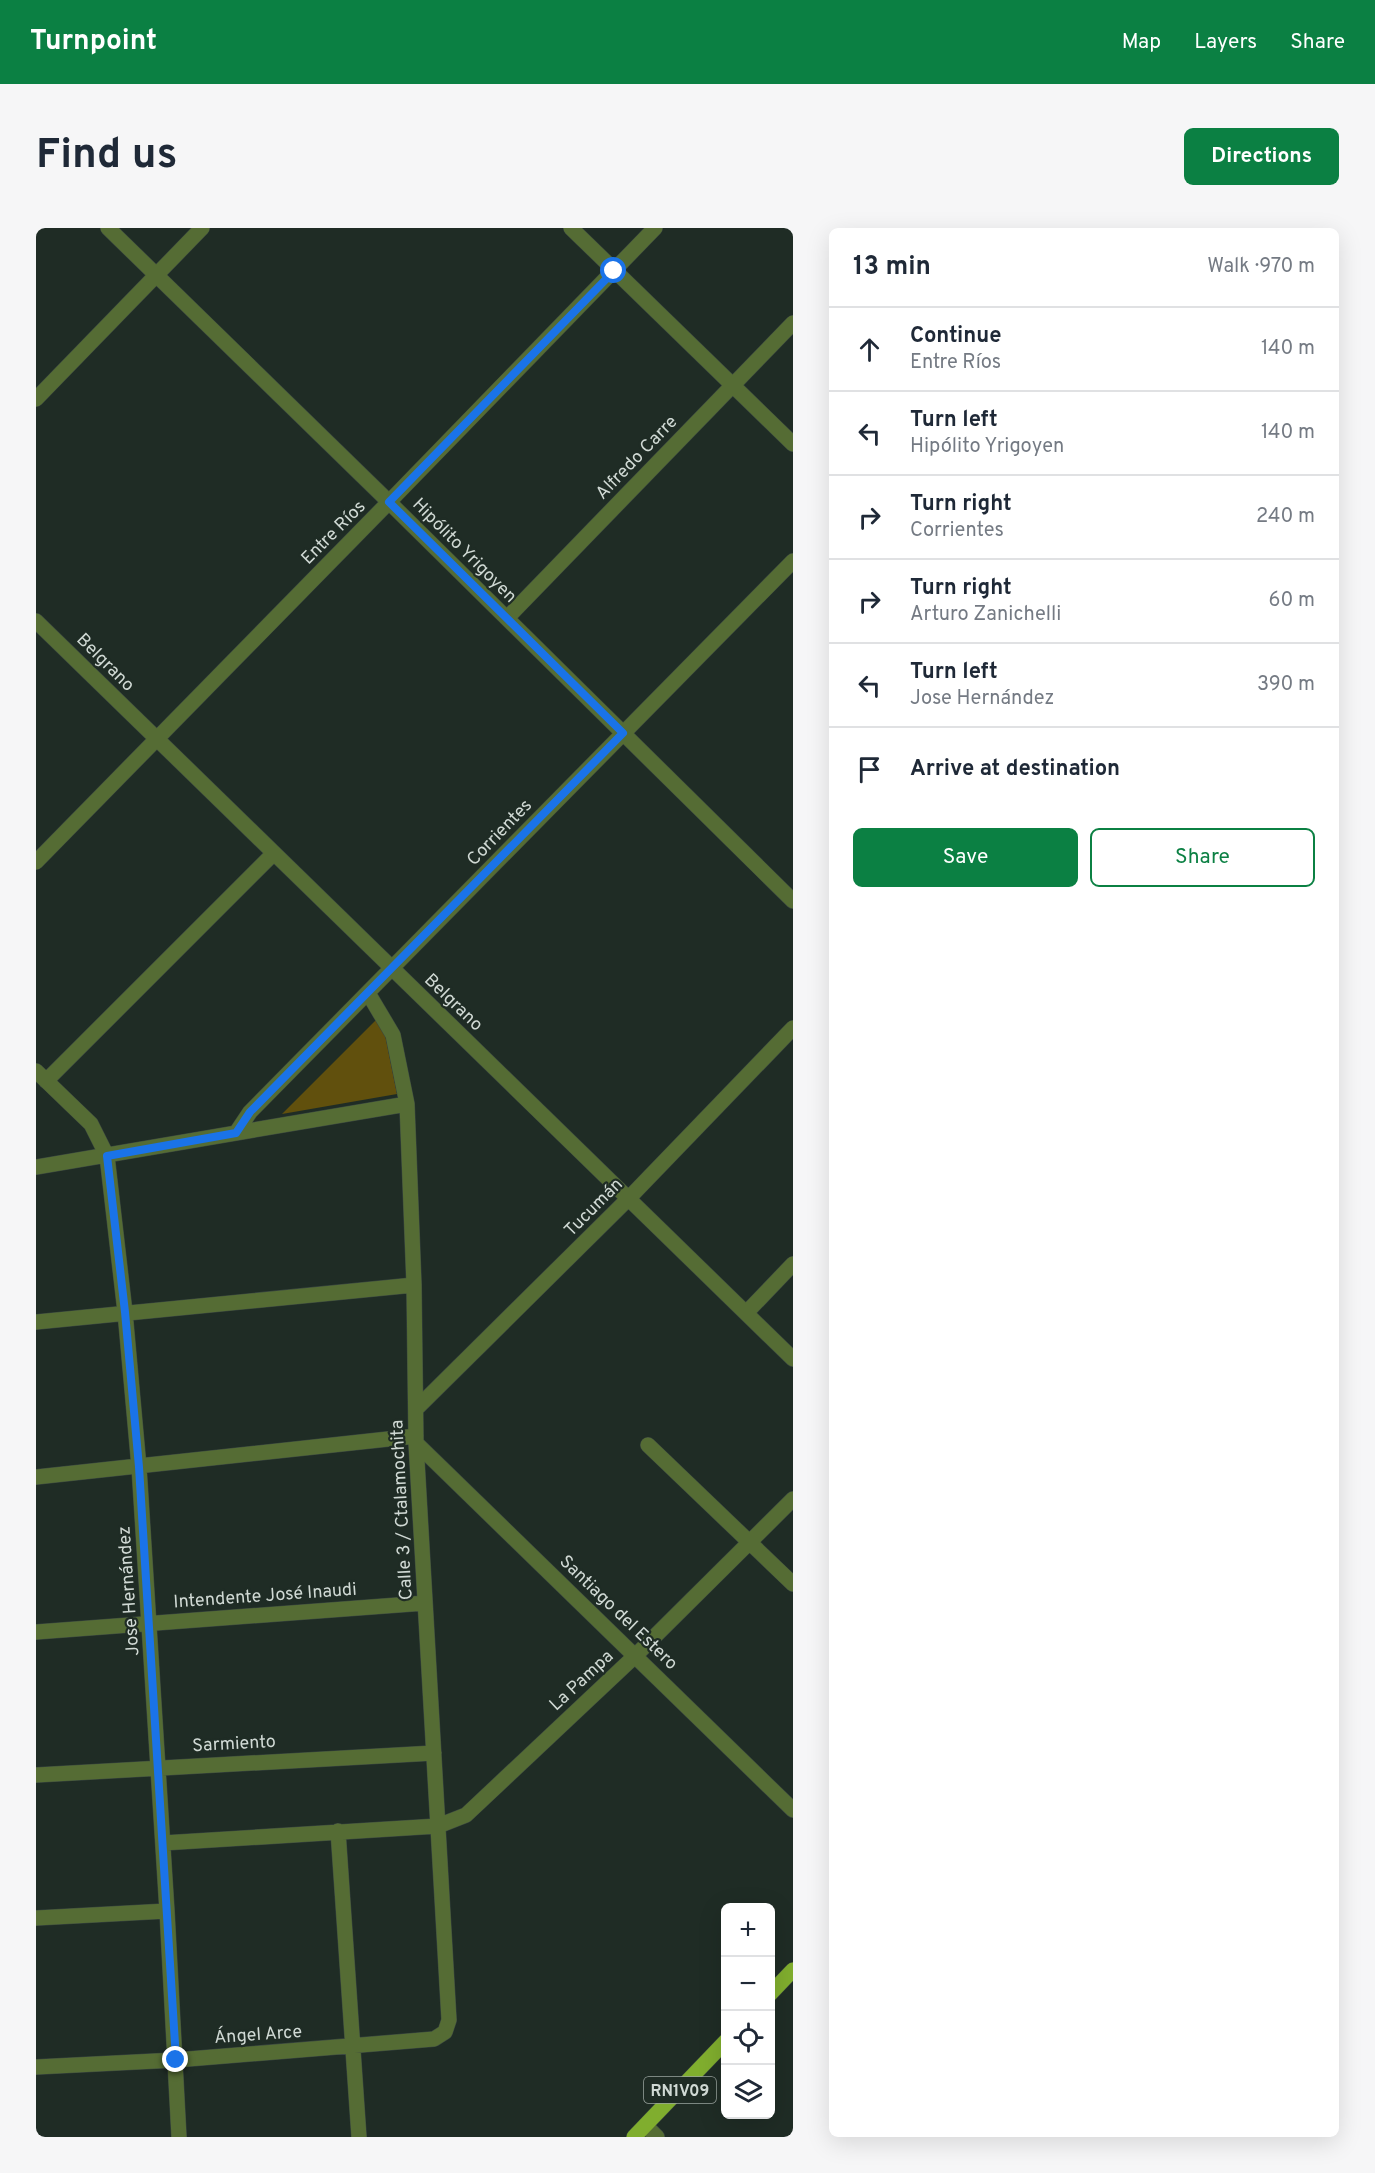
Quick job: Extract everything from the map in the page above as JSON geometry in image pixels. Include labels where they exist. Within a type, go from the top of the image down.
[{"type":"main road","points":[[775,1990],[793,1970]]},
{"type":"main road","name":"RN1V09","points":[[634,2137],[651,2132],[721,2048]]},
{"type":"street","name":"Hipólito Yrigoyen","points":[[108,228],[793,901]]},
{"type":"street","points":[[36,399],[202,228]]},
{"type":"street","points":[[571,228],[793,444]]},
{"type":"street","name":"Entre Ríos","points":[[36,862],[655,228]]},
{"type":"street","name":"Alfredo Carre","points":[[507,618],[793,323]]},
{"type":"street","name":"Corrientes","points":[[236,1133],[250,1112],[793,561]]},
{"type":"street","name":"Belgrano","points":[[36,621],[793,1359]]},
{"type":"street","points":[[41,1076],[274,853]]},
{"type":"street","name":"Calle 3 / Ctalamochita","points":[[368,993],[393,1035],[407,1104],[414,1285],[416,1440],[449,2020],[445,2032]]},
{"type":"street","name":"Tucumán","points":[[416,1409],[629,1198],[793,1028]]},
{"type":"street","name":"Jose Hernández","points":[[41,1076],[91,1124],[107,1156],[125,1312],[139,1467],[179,2137]]},
{"type":"street","points":[[36,1167],[407,1104]]},
{"type":"street","points":[[746,1313],[793,1264]]},
{"type":"street","points":[[36,1322],[414,1285]]},
{"type":"street","points":[[36,1477],[416,1440]]},
{"type":"street","name":"Santiago del Estero","points":[[416,1440],[793,1810]]},
{"type":"street","points":[[648,1445],[793,1584]]},
{"type":"street","name":"La Pampa","points":[[163,1843],[438,1826],[466,1815],[636,1655],[793,1499]]},
{"type":"street","name":"Intendente José Inaudi","points":[[36,1632],[425,1603]]},
{"type":"street","name":"Sarmiento","points":[[36,1775],[434,1753]]},
{"type":"street","points":[[338,1831],[359,2137]]},
{"type":"street","points":[[36,1918],[167,1911]]},
{"type":"street","name":"Ángel Arce","points":[[36,2067],[176,2060],[352,2046],[434,2038],[445,2032]]},
{"type":"shaded area","points":[[381,1015],[397,1094],[282,1114]]},
{"type":"route","points":[[176,2060],[139,1467],[125,1312],[107,1156],[236,1133],[250,1112],[623,733],[389,502],[614,271]]}]
